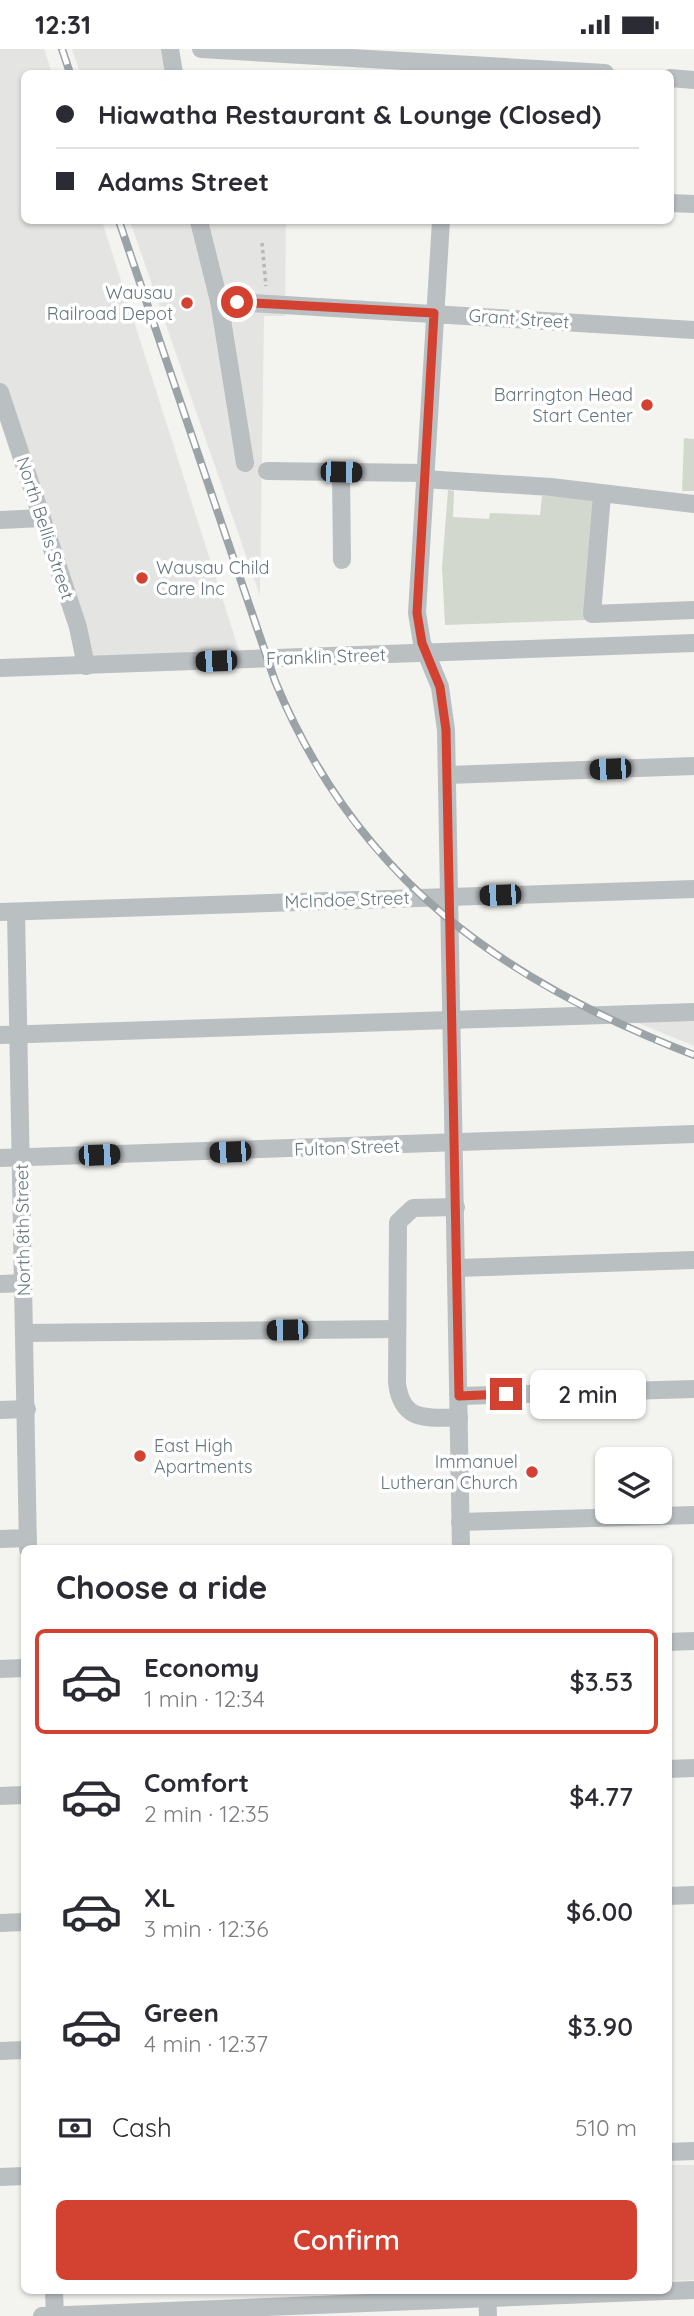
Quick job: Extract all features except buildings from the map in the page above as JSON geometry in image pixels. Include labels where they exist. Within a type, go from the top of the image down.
[{"type":"street","points":[[170,49],[174,70]]},
{"type":"street","points":[[201,49],[563,70]]},
{"type":"street","points":[[674,78],[694,80]]},
{"type":"street","points":[[674,203],[694,204]]},
{"type":"street","points":[[201,224],[219,301],[245,463]]},
{"type":"street","points":[[441,224],[417,613],[426,654],[440,687],[448,775],[461,1545]]},
{"type":"street","name":"Grant Street","points":[[219,301],[694,330]]},
{"type":"street","name":"North Bellis Street","points":[[0,392],[78,627],[86,666]]},
{"type":"street","points":[[267,471],[424,476],[694,505]]},
{"type":"street","points":[[341,472],[342,560]]},
{"type":"street","points":[[602,495],[592,614],[694,610]]},
{"type":"street","points":[[0,520],[42,518]]},
{"type":"street","name":"Franklin Street","points":[[0,668],[694,643]]},
{"type":"street","points":[[448,775],[694,766]]},
{"type":"street","name":"McIndoe Street","points":[[8,912],[694,889]]},
{"type":"street","name":"North 8th Street","points":[[8,912],[18,1035],[28,1543]]},
{"type":"street","points":[[0,1035],[694,1012]]},
{"type":"street","name":"Fulton Street","points":[[0,1158],[694,1134]]},
{"type":"street","points":[[456,1207],[413,1208],[398,1222],[397,1383],[405,1408],[418,1416],[459,1417]]},
{"type":"street","points":[[457,1268],[694,1260]]},
{"type":"street","points":[[0,1284],[24,1283]]},
{"type":"street","points":[[25,1333],[397,1329]]},
{"type":"street","points":[[459,1396],[694,1389]]},
{"type":"street","points":[[0,1410],[27,1409]]},
{"type":"street","points":[[460,1522],[694,1515]]},
{"type":"street","points":[[0,1539],[28,1543]]},
{"type":"street","points":[[672,1642],[694,1641]]},
{"type":"street","points":[[0,1669],[21,1668]]},
{"type":"street","points":[[672,1769],[694,1767]]},
{"type":"street","points":[[0,1796],[21,1795]]},
{"type":"street","points":[[672,1896],[694,1895]]},
{"type":"street","points":[[0,1923],[21,1922]]},
{"type":"street","points":[[0,2050],[21,2050]]},
{"type":"street","points":[[672,2152],[694,2151]]},
{"type":"street","points":[[0,2177],[21,2176]]},
{"type":"street","points":[[672,2291],[694,2290]]},
{"type":"street","points":[[54,2294],[55,2316]]},
{"type":"street","points":[[42,2316],[488,2302],[618,2294]]},
{"type":"path","points":[[262,243],[266,289]]},
{"type":"shaded area","points":[[0,49],[44,49],[51,70],[21,70],[21,224],[103,224],[242,660],[86,666],[0,392]]},
{"type":"shaded area","points":[[72,49],[169,49],[164,70],[79,70]]},
{"type":"shaded area","points":[[131,224],[286,224],[285,316],[264,316],[260,596]]},
{"type":"shaded area","points":[[684,438],[694,439],[694,491],[682,491]]},
{"type":"shaded area","points":[[448,490],[454,491],[453,517],[489,519],[490,513],[540,515],[542,496],[595,497],[586,620],[445,625],[442,568]]},
{"type":"shaded area","points":[[694,1018],[694,1046],[631,1020]]},
{"type":"shaded area","points":[[672,2165],[694,2165],[694,2280],[672,2281]]},
{"type":"railway","points":[[62,49],[69,70]]},
{"type":"railway","points":[[120,224],[275,681],[308,751],[348,812],[393,866],[443,914],[498,956],[559,993],[624,1026],[694,1055]]},
{"type":"place","name":"Wausau Railroad Depot","points":[[187,303]]},
{"type":"place","name":"Barrington Head Start Center","points":[[647,405]]},
{"type":"place","name":"Wausau Child Care Inc","points":[[142,578]]},
{"type":"place","name":"East High Apartments","points":[[140,1456]]},
{"type":"place","name":"Immanuel Lutheran Church","points":[[532,1472]]},
{"type":"route","points":[[237,302],[434,313],[417,613],[422,643],[440,687],[446,730],[450,819],[459,1396],[506,1394]]}]
